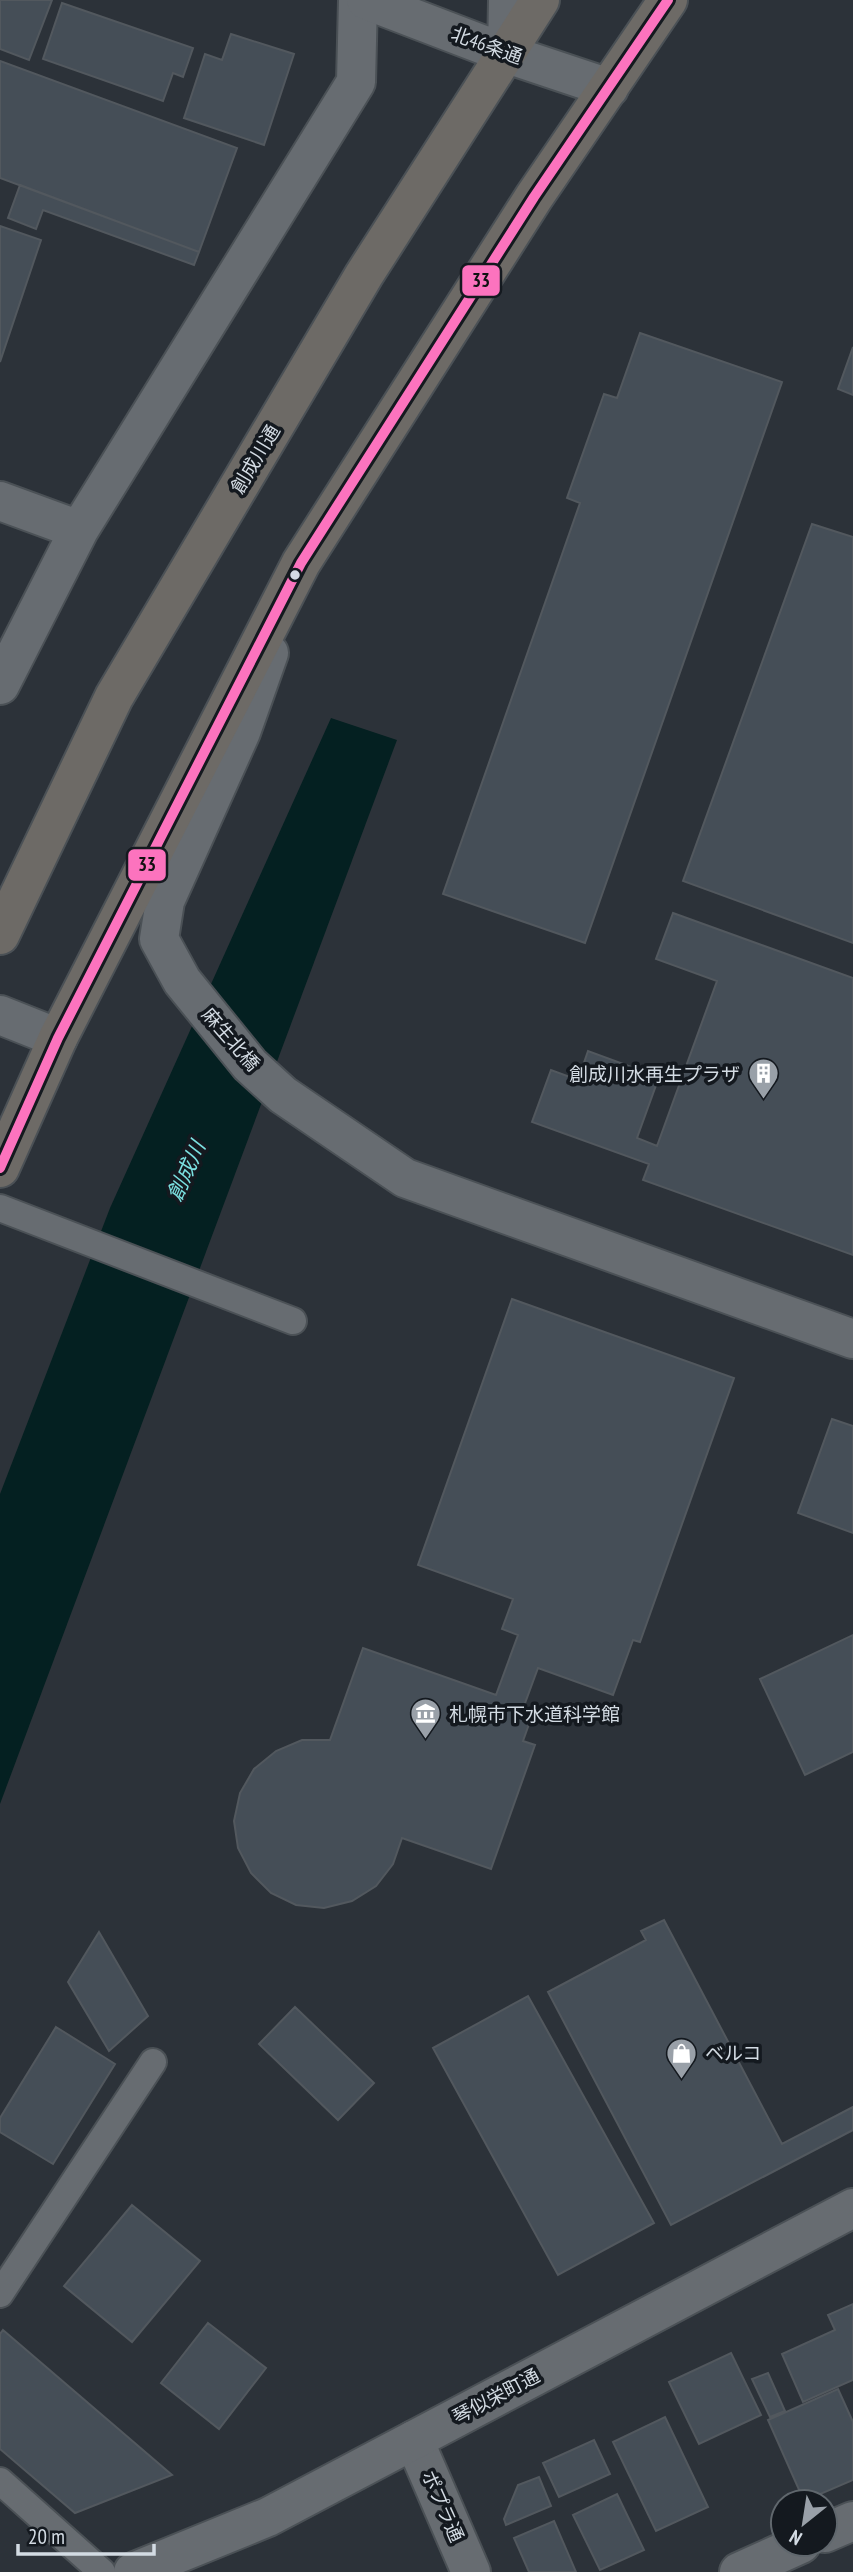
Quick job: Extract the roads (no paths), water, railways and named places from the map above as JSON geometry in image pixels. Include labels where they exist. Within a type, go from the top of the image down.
[{"type":"highway","name":"創成川通","points":[[0,935],[114,697],[364,275],[540,0]]},
{"type":"highway","points":[[0,1168],[58,1038],[301,563],[534,197],[668,0]]},
{"type":"street","points":[[0,685],[79,530],[356,82],[358,0]]},
{"type":"street","name":"北46条通","points":[[366,0],[507,54],[609,88]]},
{"type":"street","points":[[507,54],[508,0]]},
{"type":"street","points":[[0,500],[79,530]]},
{"type":"street","name":"麻生北橋","points":[[301,563],[241,732],[165,901],[159,939],[182,981],[250,1065],[283,1095],[405,1178],[853,1339]]},
{"type":"street","points":[[0,1014],[58,1038]]},
{"type":"street","name":"琴似栄町通","points":[[133,2572],[268,2516],[853,2208]]},
{"type":"street","name":"ポプラ通","points":[[414,2440],[471,2572]]},
{"type":"street","points":[[739,2572],[770,2558]]},
{"type":"lane","points":[[0,1208],[293,1321]]},
{"type":"lane","points":[[0,2294],[153,2062]]},
{"type":"lane","points":[[0,2481],[102,2572]]},
{"type":"water","name":"創成川","points":[[331,718],[397,740],[0,1804],[0,1494],[110,1208]]},
{"type":"place","name":"創成川水再生プラザ","points":[[763,1101]]},
{"type":"place","name":"札幌市下水道科学館","points":[[426,1741]]},
{"type":"place","name":"ベルコ","points":[[682,2080]]}]
